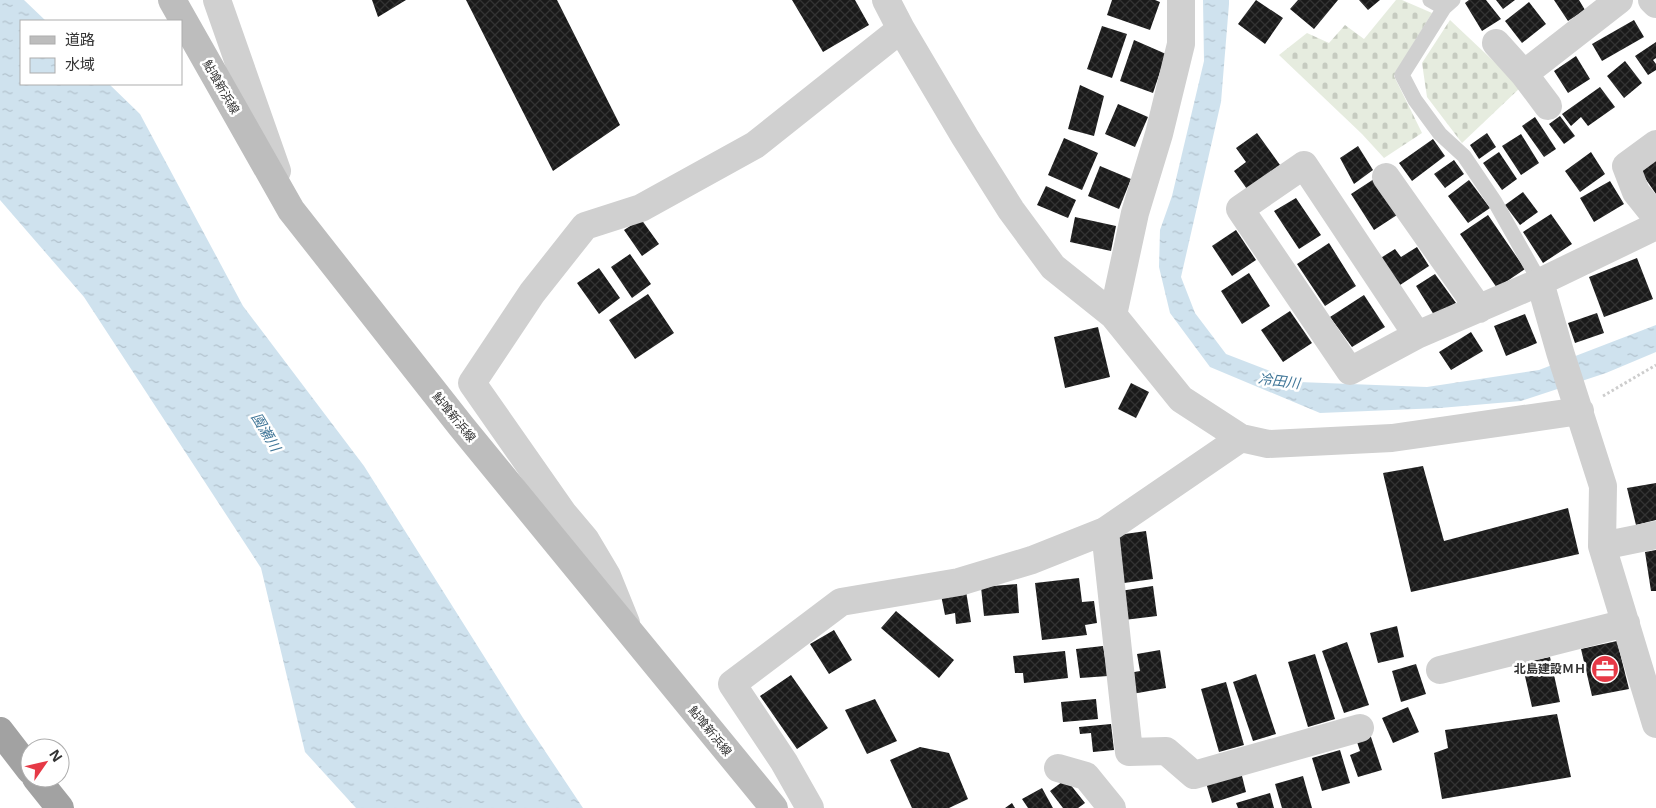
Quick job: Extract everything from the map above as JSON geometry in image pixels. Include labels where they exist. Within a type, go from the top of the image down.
[{"type":"highway","points":[[0,731],[20,757]]},
{"type":"highway","points":[[44,788],[60,808]]},
{"type":"main road","name":"鮎喰新浜線","points":[[172,0],[291,210],[461,426],[774,808]]},
{"type":"street","points":[[217,0],[291,210]]},
{"type":"street","points":[[886,0],[965,137],[1011,210],[1053,267],[1113,315],[1181,399],[1241,438],[1268,444],[1392,438],[1578,407]]},
{"type":"street","points":[[1113,315],[1135,213],[1181,44],[1182,0]]},
{"type":"street","points":[[1524,74],[1619,0]]},
{"type":"street","points":[[1652,0],[1656,4]]},
{"type":"street","points":[[629,631],[607,576],[585,539],[563,513],[472,383],[532,293],[585,226],[642,208],[755,145],[901,29]]},
{"type":"street","points":[[1496,44],[1524,74],[1548,106]]},
{"type":"street","points":[[1656,144],[1626,166],[1636,192],[1656,217]]},
{"type":"street","points":[[1417,335],[1304,166],[1240,209],[1350,371],[1417,335],[1540,282],[1656,226]]},
{"type":"street","points":[[1386,177],[1479,309]]},
{"type":"street","points":[[1540,282],[1560,352],[1603,486],[1602,546],[1656,724]]},
{"type":"street","points":[[810,808],[784,762],[732,684],[841,602],[959,582],[1032,560],[1105,530],[1241,438]]},
{"type":"street","points":[[1105,530],[1129,752],[1166,751],[1194,775],[1360,728]]},
{"type":"street","points":[[1602,546],[1656,535]]},
{"type":"street","points":[[1440,670],[1626,623]]},
{"type":"street","points":[[1058,768],[1086,776],[1112,808]]},
{"type":"lane","points":[[1430,0],[1449,4],[1402,75],[1416,100],[1440,134],[1464,156],[1495,202],[1540,282]]},
{"type":"path","points":[[1578,407],[1607,393],[1656,364]]},
{"type":"green space","points":[[1396,0],[1402,0],[1432,13],[1394,76],[1422,133],[1384,158],[1362,134],[1279,55],[1307,33],[1329,43],[1345,25],[1364,39]]},
{"type":"green space","points":[[1450,20],[1521,87],[1462,143],[1427,97],[1422,63]]},
{"type":"water","name":"園瀬川","points":[[0,0],[24,0],[45,20],[20,20],[20,85],[110,85],[140,114],[243,306],[364,466],[523,718],[583,808],[356,808],[305,752],[261,568],[84,297],[0,200]]},
{"type":"water","name":"冷田川","points":[[1203,0],[1229,0],[1229,4],[1221,102],[1181,277],[1195,313],[1226,354],[1299,382],[1427,387],[1539,370],[1656,325],[1656,352],[1606,373],[1521,401],[1440,408],[1320,413],[1210,367],[1170,313],[1159,267],[1160,230],[1172,196],[1204,61]]},
{"type":"building","points":[[372,0],[406,0],[378,17]]},
{"type":"building","points":[[466,0],[557,0],[620,125],[553,171]]},
{"type":"building","points":[[792,0],[855,0],[869,25],[823,52]]},
{"type":"building","points":[[1112,0],[1155,0],[1160,2],[1150,30],[1107,15]]},
{"type":"building","points":[[1256,0],[1283,18],[1265,44],[1238,24]]},
{"type":"building","points":[[1298,0],[1338,0],[1314,29],[1290,9]]},
{"type":"building","points":[[1359,0],[1380,0],[1368,10]]},
{"type":"building","points":[[1469,0],[1486,0],[1501,19],[1482,31],[1465,3]]},
{"type":"building","points":[[1496,0],[1515,0],[1503,9]]},
{"type":"building","points":[[1554,0],[1579,0],[1585,10],[1568,21]]},
{"type":"building","points":[[1529,2],[1546,24],[1522,43],[1505,21]]},
{"type":"building","points":[[1634,20],[1644,37],[1602,61],[1592,44]]},
{"type":"building","points":[[1102,26],[1127,34],[1112,78],[1087,69]]},
{"type":"building","points":[[1134,40],[1166,54],[1153,93],[1120,81]]},
{"type":"building","points":[[1656,42],[1656,58],[1653,60],[1656,64],[1656,70],[1648,75],[1635,56]]},
{"type":"building","points":[[1576,56],[1590,79],[1568,93],[1554,71]]},
{"type":"building","points":[[1625,61],[1642,83],[1624,98],[1607,76]]},
{"type":"building","points":[[1080,85],[1104,96],[1094,136],[1068,129]]},
{"type":"building","points":[[1600,87],[1615,107],[1588,126],[1581,117],[1571,126],[1562,114]]},
{"type":"building","points":[[1118,104],[1148,117],[1135,147],[1105,134]]},
{"type":"building","points":[[1560,116],[1575,136],[1564,144],[1549,124]]},
{"type":"building","points":[[1535,117],[1556,149],[1544,157],[1522,126]]},
{"type":"building","points":[[1257,133],[1280,165],[1247,189],[1234,171],[1246,162],[1236,148]]},
{"type":"building","points":[[1487,133],[1496,147],[1479,159],[1470,145]]},
{"type":"building","points":[[1521,134],[1539,163],[1521,175],[1502,146]]},
{"type":"building","points":[[1064,138],[1098,153],[1082,190],[1048,175]]},
{"type":"building","points":[[1433,139],[1445,156],[1412,181],[1399,163]]},
{"type":"building","points":[[1358,146],[1373,170],[1354,184],[1340,158]]},
{"type":"building","points":[[1499,152],[1517,179],[1502,190],[1483,163]]},
{"type":"building","points":[[1591,152],[1605,174],[1580,192],[1565,171]]},
{"type":"building","points":[[1454,160],[1464,174],[1445,188],[1434,174]]},
{"type":"building","points":[[1656,160],[1656,194],[1640,171]]},
{"type":"building","points":[[1100,166],[1131,179],[1119,209],[1088,196]]},
{"type":"building","points":[[1374,179],[1397,215],[1374,230],[1351,194]]},
{"type":"building","points":[[1469,180],[1490,208],[1468,223],[1448,196]]},
{"type":"building","points":[[1610,181],[1624,204],[1594,222],[1580,198]]},
{"type":"building","points":[[1046,186],[1076,200],[1068,218],[1037,205]]},
{"type":"building","points":[[1523,192],[1538,212],[1520,225],[1505,205]]},
{"type":"building","points":[[1296,198],[1321,235],[1299,249],[1274,211]]},
{"type":"building","points":[[1551,214],[1572,244],[1543,263],[1523,232]]},
{"type":"building","points":[[1488,215],[1525,269],[1497,288],[1460,234]]},
{"type":"building","points":[[1075,217],[1116,226],[1111,251],[1070,242]]},
{"type":"building","points":[[641,219],[659,244],[642,256],[624,230]]},
{"type":"building","points":[[1236,230],[1256,260],[1232,276],[1212,246]]},
{"type":"building","points":[[1329,243],[1356,286],[1325,306],[1297,264]]},
{"type":"building","points":[[1417,247],[1429,266],[1397,287],[1379,259],[1395,249],[1401,257]]},
{"type":"building","points":[[630,254],[651,284],[632,298],[611,267]]},
{"type":"building","points":[[1637,258],[1653,299],[1604,317],[1589,277]]},
{"type":"building","points":[[599,268],[620,298],[599,314],[577,283]]},
{"type":"building","points":[[1249,273],[1270,306],[1242,324],[1221,291]]},
{"type":"building","points":[[1435,274],[1456,303],[1434,315],[1416,286]]},
{"type":"building","points":[[648,294],[674,333],[635,359],[609,320]]},
{"type":"building","points":[[1364,295],[1385,327],[1352,347],[1330,317]]},
{"type":"building","points":[[1290,311],[1312,343],[1283,362],[1261,330]]},
{"type":"building","points":[[1597,313],[1604,333],[1575,343],[1568,323]]},
{"type":"building","points":[[1525,314],[1537,343],[1506,356],[1494,326]]},
{"type":"building","points":[[1098,327],[1110,377],[1065,388],[1054,337]]},
{"type":"building","points":[[1471,332],[1483,351],[1451,370],[1439,352]]},
{"type":"building","points":[[1131,383],[1149,392],[1136,418],[1118,409]]},
{"type":"building","points":[[1423,466],[1444,541],[1568,508],[1579,554],[1411,592],[1383,473]]},
{"type":"building","points":[[1656,483],[1656,520],[1636,525],[1627,488]]},
{"type":"building","points":[[1146,531],[1153,579],[1124,583],[1118,535]]},
{"type":"building","points":[[1656,550],[1656,591],[1651,591],[1645,552]]},
{"type":"building","points":[[1079,578],[1082,602],[1094,601],[1097,623],[1085,625],[1087,635],[1042,640],[1035,583]]},
{"type":"building","points":[[1017,584],[1019,613],[984,616],[981,587]]},
{"type":"building","points":[[1153,586],[1157,616],[1124,620],[1120,591]]},
{"type":"building","points":[[966,591],[971,622],[956,624],[955,613],[945,615],[941,595]]},
{"type":"building","points":[[896,611],[954,660],[939,678],[881,628]]},
{"type":"building","points":[[1397,626],[1404,657],[1378,663],[1370,633]]},
{"type":"building","points":[[834,630],[852,660],[829,674],[810,644]]},
{"type":"building","name":"北島建設ＭＨ","points":[[1617,641],[1629,689],[1592,696],[1581,649]]},
{"type":"building","points":[[1347,642],[1369,705],[1344,713],[1322,651]]},
{"type":"building","points":[[1103,646],[1108,676],[1080,678],[1076,649]]},
{"type":"building","points":[[1160,650],[1166,688],[1132,694],[1129,673],[1140,671],[1137,654]]},
{"type":"building","points":[[1065,651],[1068,678],[1024,683],[1023,673],[1015,673],[1013,656]]},
{"type":"building","points":[[1315,654],[1335,719],[1308,727],[1288,662]]},
{"type":"building","points":[[1550,657],[1560,702],[1532,707],[1522,663]]},
{"type":"building","points":[[1416,664],[1426,694],[1401,702],[1392,671]]},
{"type":"building","points":[[1256,674],[1276,734],[1253,741],[1233,682]]},
{"type":"building","points":[[791,675],[828,728],[797,749],[760,696]]},
{"type":"building","points":[[1226,682],[1244,745],[1219,752],[1201,689]]},
{"type":"building","points":[[875,699],[897,741],[867,754],[845,710]]},
{"type":"building","points":[[1096,699],[1098,719],[1063,722],[1061,702]]},
{"type":"building","points":[[1408,707],[1419,732],[1393,743],[1382,718]]},
{"type":"building","points":[[1557,714],[1571,777],[1442,799],[1434,753],[1448,748],[1445,730]]},
{"type":"building","points":[[1111,724],[1114,750],[1093,752],[1091,733],[1080,734],[1079,727]]},
{"type":"building","points":[[1370,734],[1382,770],[1358,777],[1350,755],[1360,751],[1356,739]]},
{"type":"building","points":[[920,747],[949,753],[968,799],[949,808],[912,808],[890,760]]},
{"type":"building","points":[[1340,750],[1350,783],[1322,791],[1312,758]]},
{"type":"building","points":[[1241,772],[1246,792],[1212,803],[1206,783]]},
{"type":"building","points":[[1303,776],[1312,808],[1282,808],[1275,784]]},
{"type":"building","points":[[1066,779],[1085,803],[1078,808],[1063,808],[1050,791]]},
{"type":"building","points":[[1042,788],[1053,808],[1028,808],[1022,799]]},
{"type":"building","points":[[1270,793],[1274,808],[1238,808],[1236,803]]},
{"type":"building","points":[[1012,803],[1015,808],[1005,808]]},
{"type":"place","name":"北島建設ＭＨ","points":[[1605,669]]}]
